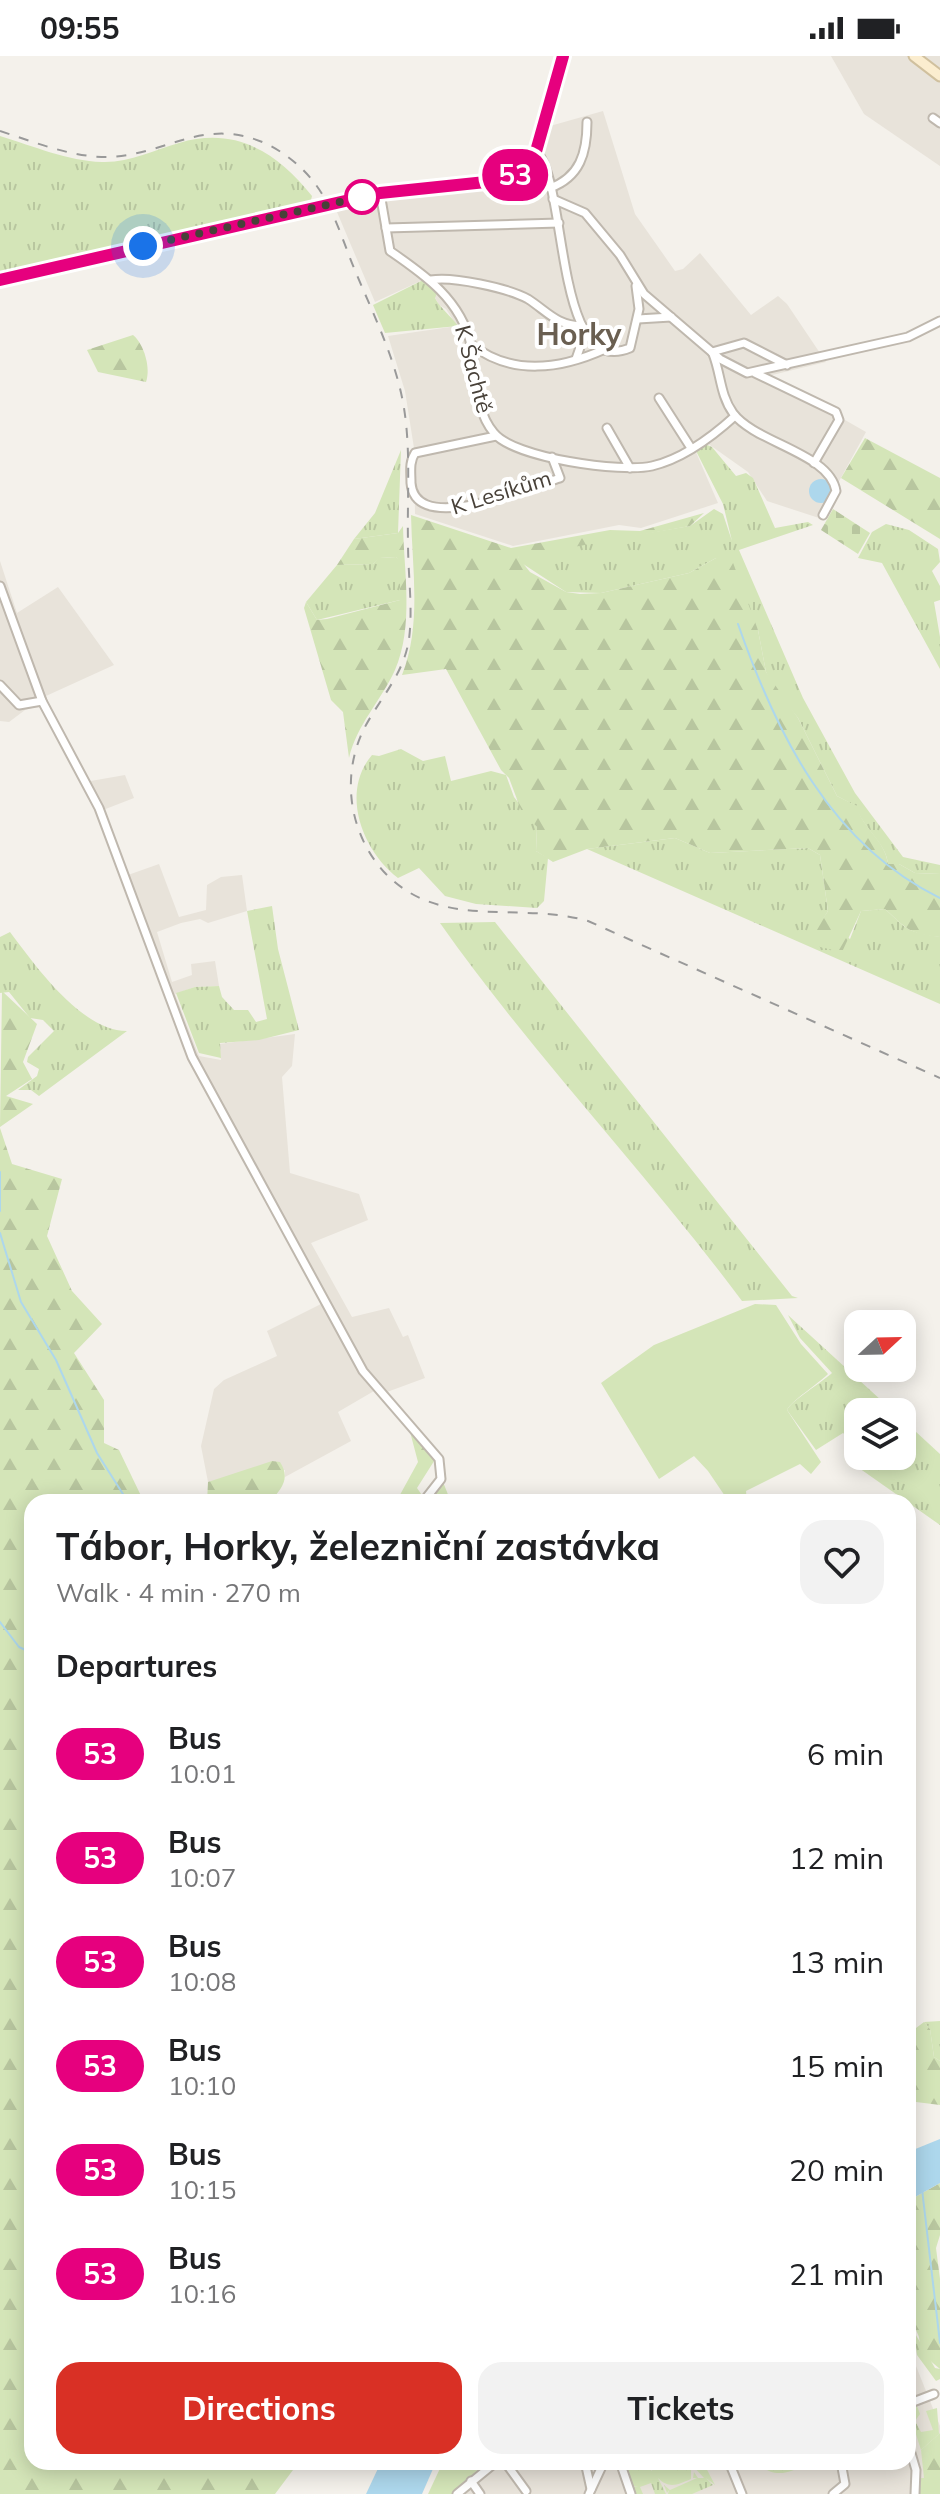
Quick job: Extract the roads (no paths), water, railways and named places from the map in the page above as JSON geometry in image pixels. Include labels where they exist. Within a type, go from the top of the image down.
[{"type":"main road","points":[[914,56],[940,76]]},
{"type":"street","points":[[0,280],[380,193],[505,180],[524,169],[536,151],[563,56]]},
{"type":"street","points":[[550,188],[566,182],[580,165],[587,143],[587,122]]},
{"type":"street","points":[[536,151],[543,161],[559,223],[568,286],[583,329],[595,345],[605,349],[629,350],[638,319],[635,280]]},
{"type":"street","name":"K Šachtě","points":[[380,193],[390,251],[431,280],[457,311],[471,344],[481,408],[496,436],[552,457],[630,468],[655,465],[691,448],[735,416]]},
{"type":"street","points":[[553,199],[585,213],[644,294],[723,361],[836,412],[839,420],[814,463]]},
{"type":"street","points":[[386,228],[559,223]]},
{"type":"street","points":[[431,280],[442,279],[506,291],[527,299],[558,322],[583,329]]},
{"type":"street","points":[[638,319],[672,317]]},
{"type":"street","points":[[755,373],[908,337],[940,321]]},
{"type":"street","points":[[576,359],[583,329]]},
{"type":"street","points":[[471,344],[517,367],[576,359],[605,349]]},
{"type":"street","points":[[712,352],[736,344],[749,344],[789,366]]},
{"type":"street","points":[[723,361],[736,344]]},
{"type":"street","points":[[712,352],[718,380],[735,416],[829,475],[836,489],[823,515]]},
{"type":"street","points":[[659,398],[691,448]]},
{"type":"street","points":[[607,428],[630,468]]},
{"type":"street","name":"K Lesíkům","points":[[496,436],[415,453],[411,465],[415,497],[424,506],[443,510],[464,507],[560,478],[552,457]]},
{"type":"street","points":[[0,586],[42,701],[94,797],[192,1057],[363,1371],[439,1459],[441,1479],[429,1494]]},
{"type":"street","points":[[0,613],[10,614]]},
{"type":"street","points":[[0,685],[19,705],[42,701]]},
{"type":"street","points":[[916,2401],[934,2394]]},
{"type":"street","points":[[457,2494],[485,2470]]},
{"type":"street","points":[[511,2470],[526,2491]]},
{"type":"street","points":[[586,2470],[590,2492]]},
{"type":"street","points":[[623,2470],[631,2494]]},
{"type":"street","points":[[732,2470],[742,2494]]},
{"type":"street","points":[[833,2494],[845,2484],[842,2470]]},
{"type":"street","points":[[915,2494],[916,2470]]},
{"type":"street","points":[[590,2492],[600,2471]]},
{"type":"street","points":[[471,2481],[480,2494]]},
{"type":"water","points":[[821,479],[829,483],[833,491],[829,499],[821,503],[813,499],[809,491],[813,483]]},
{"type":"water","points":[[940,2139],[940,2183],[916,2196],[916,2149]]},
{"type":"water","points":[[377,2470],[432,2470],[422,2494],[366,2494]]},
{"type":"waterway","points":[[738,624],[770,705],[812,782],[838,817],[868,848],[902,875],[940,898]]},
{"type":"waterway","points":[[0,1172],[0,1211]]},
{"type":"waterway","points":[[0,1233],[21,1302],[56,1360],[97,1453],[123,1494]]},
{"type":"waterway","points":[[0,1622],[24,1649]]},
{"type":"waterway","points":[[922,2189],[940,2343]]},
{"type":"railway","points":[[0,131],[66,152],[106,157],[128,155],[205,135],[246,137],[269,145],[293,161],[313,181],[326,201],[390,354],[406,425],[409,639],[397,674],[358,744],[351,783],[356,822],[363,841],[386,874],[408,892],[431,903],[456,909],[535,913],[588,921],[940,1078]]},
{"type":"district","name":"Horky","points":[[579,335]]}]
